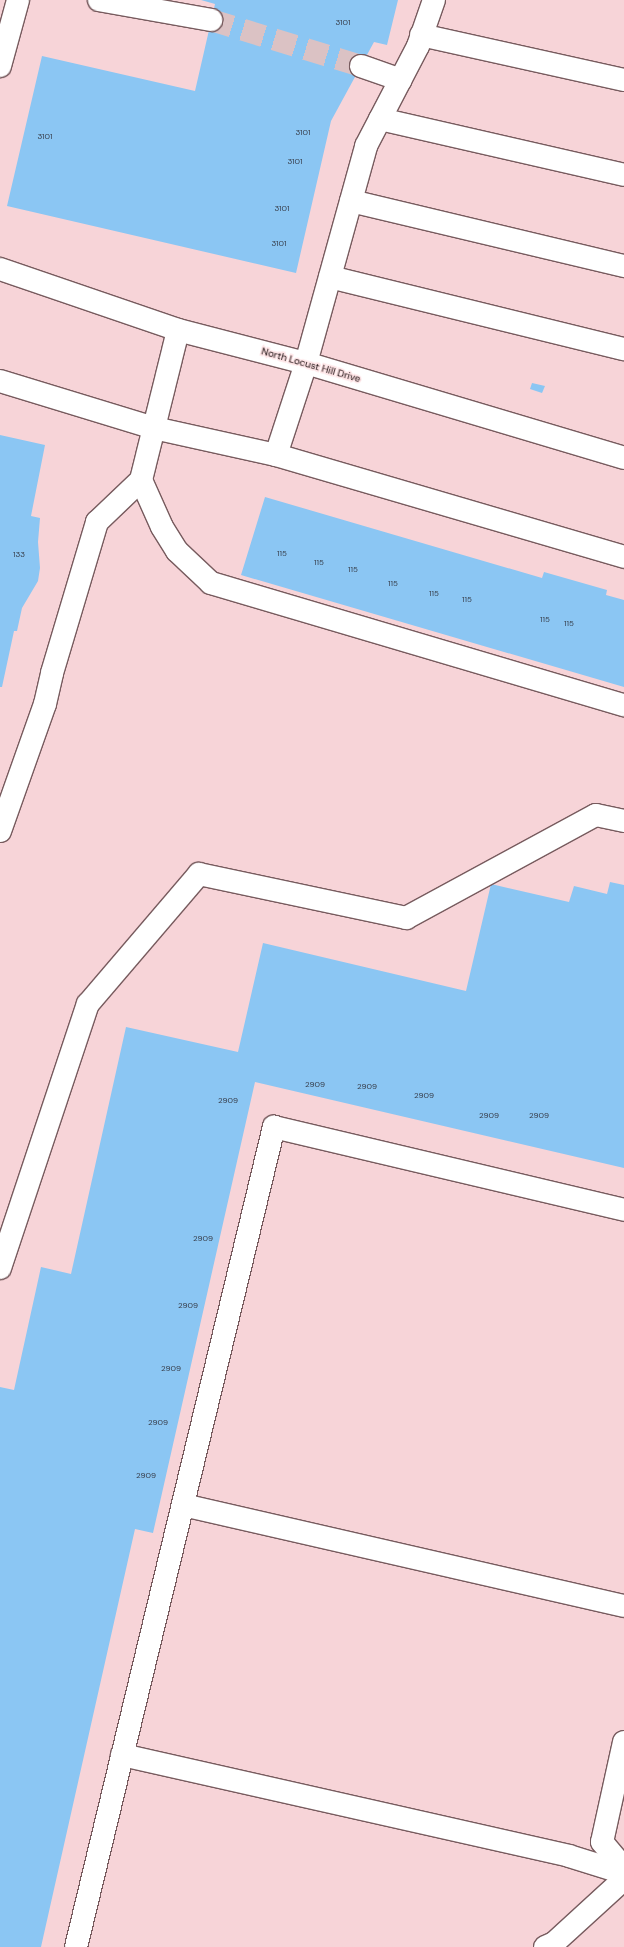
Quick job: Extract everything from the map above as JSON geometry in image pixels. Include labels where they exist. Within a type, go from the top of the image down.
[{"type":"street","points":[[0,66],[18,0]]},
{"type":"street","points":[[99,0],[211,20]]},
{"type":"street","points":[[276,456],[306,363],[366,146],[421,35],[434,0]]},
{"type":"street","points":[[421,35],[624,80]]},
{"type":"street","points":[[361,66],[400,80]]},
{"type":"street","points":[[380,119],[624,175]]},
{"type":"street","points":[[351,201],[624,266]]},
{"type":"street","name":"North Locust Hill Drive","points":[[0,269],[178,330],[306,363],[624,458]]},
{"type":"street","points":[[330,277],[624,349]]},
{"type":"street","points":[[0,831],[45,704],[52,673],[97,522],[141,480],[178,330]]},
{"type":"street","points":[[0,381],[154,428],[276,456],[624,557]]},
{"type":"street","points":[[141,480],[162,527],[177,551],[211,583],[624,705]]},
{"type":"street","points":[[0,1268],[88,1004],[200,874],[406,918],[596,815],[624,821]]},
{"type":"street","points":[[76,1947],[274,1127],[624,1210]]},
{"type":"street","points":[[183,1505],[624,1606]]},
{"type":"street","points":[[624,1742],[602,1842],[624,1868]]},
{"type":"street","points":[[122,1755],[569,1856],[624,1873]]},
{"type":"street","points":[[545,1947],[554,1943],[624,1879]]},
{"type":"shaded area","points":[[0,0],[624,0],[624,1947],[0,1947]]},
{"type":"building","points":[[201,0],[398,0],[387,45],[374,42],[331,121],[296,273],[7,206],[42,56],[195,91],[215,4]]},
{"type":"building","points":[[532,383],[545,386],[542,393],[530,389]]},
{"type":"building","points":[[0,435],[45,445],[31,516],[40,518],[38,542],[40,568],[38,581],[22,608],[17,631],[14,631],[2,687],[0,687]]},
{"type":"building","points":[[265,497],[542,578],[544,572],[607,590],[606,595],[624,600],[624,687],[241,575]]},
{"type":"building","points":[[610,882],[624,885],[624,1168],[255,1082],[153,1533],[135,1529],[41,1947],[0,1947],[0,1387],[14,1390],[41,1267],[71,1274],[126,1027],[238,1052],[263,943],[466,991],[491,884],[569,902],[574,886],[607,894]]},
{"type":"tunnel","points":[[211,20],[361,66]]}]
